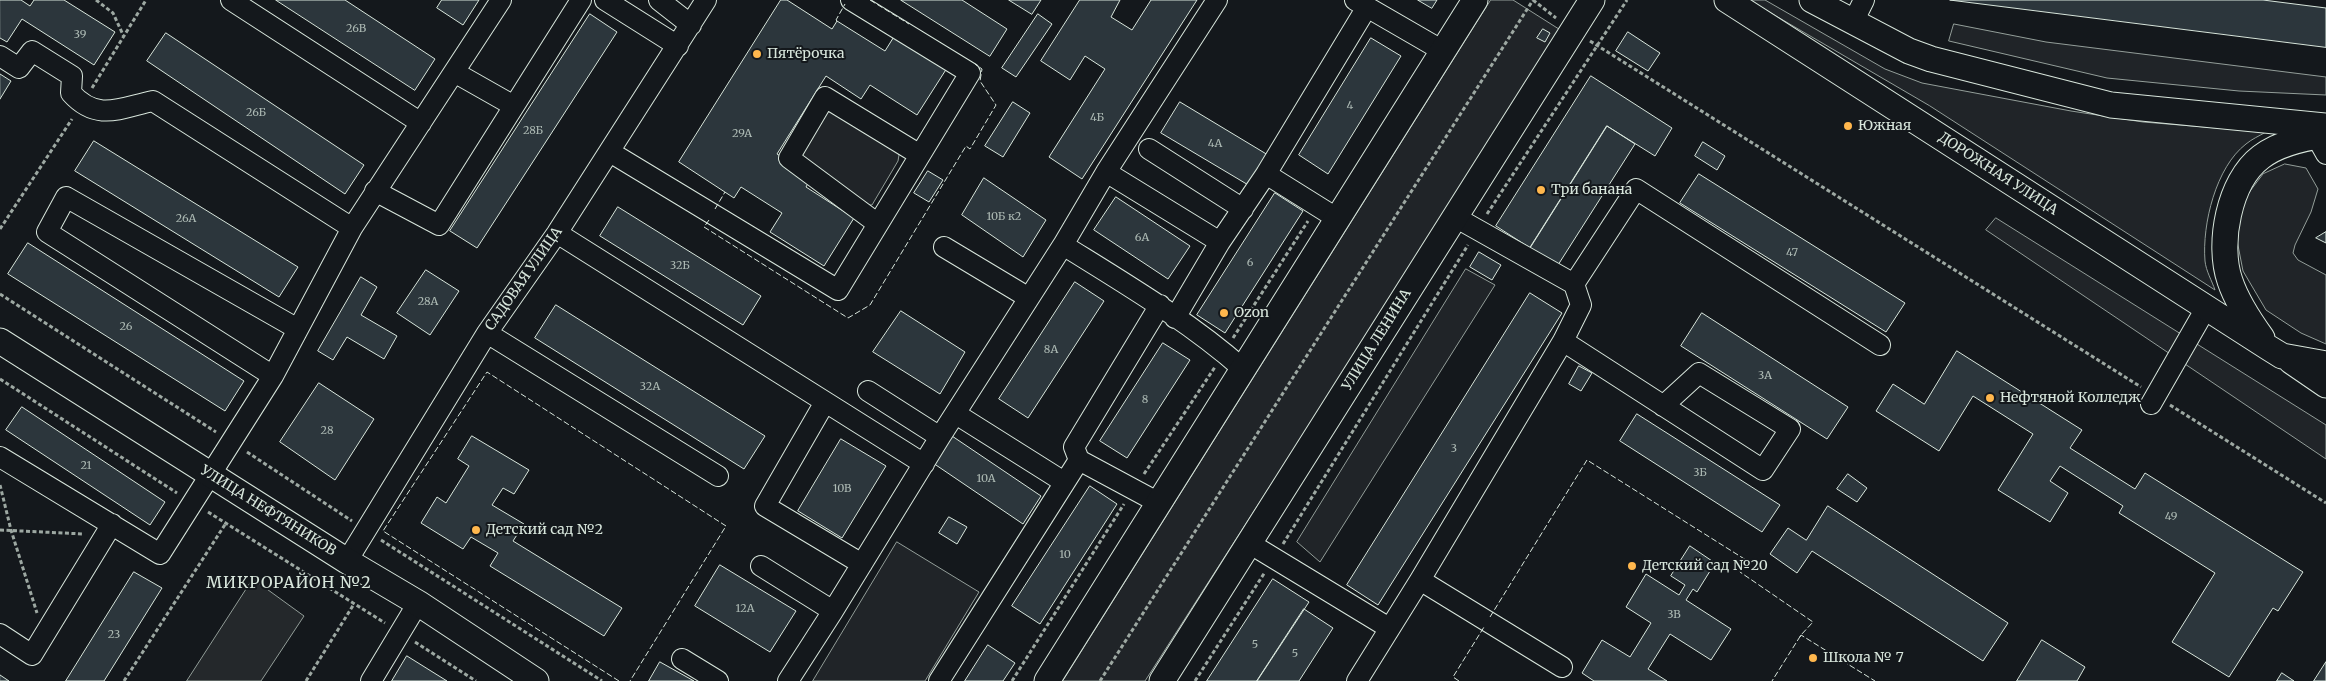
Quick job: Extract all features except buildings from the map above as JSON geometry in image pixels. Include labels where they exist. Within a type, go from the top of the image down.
[{"type":"main road","points":[[1047,681],[1475,0]]},
{"type":"main road","name":"УЛИЦА ЛЕНИНА","points":[[1162,681],[1592,0]]},
{"type":"main road","name":"ДОРОЖНАЯ УЛИЦА","points":[[1727,0],[2326,385]]},
{"type":"main road","points":[[1812,0],[1859,11],[1909,51],[1931,59],[2112,105],[2323,138]]},
{"type":"main road","points":[[2323,138],[2273,149],[2249,167],[2238,184],[2230,206],[2225,256],[2229,279],[2237,301],[2276,352],[2326,364]]},
{"type":"main road","name":"УЛИЦА НЕФТЯНИКОВ","points":[[0,341],[347,561],[418,603],[536,681]]},
{"type":"lane","points":[[231,0],[421,123]]},
{"type":"lane","points":[[0,457],[108,530],[160,554],[273,376],[296,328],[375,190],[501,0]]},
{"type":"lane","points":[[375,190],[439,225],[581,0]]},
{"type":"lane","points":[[606,0],[678,46]]},
{"type":"lane","points":[[659,0],[691,25]]},
{"type":"lane","name":"САДОВАЯ УЛИЦА","points":[[347,561],[487,332],[610,152],[706,0]]},
{"type":"lane","points":[[610,152],[838,290],[970,73],[851,0]]},
{"type":"lane","points":[[788,681],[940,437],[1063,245],[1106,172],[1216,0]]},
{"type":"lane","points":[[1159,503],[1079,460],[1074,447],[1167,312],[1220,242],[1266,174],[1361,4],[1443,51]]},
{"type":"lane","points":[[0,56],[20,68],[32,51],[72,76],[71,93],[82,105],[107,112],[153,101],[352,228]]},
{"type":"lane","points":[[454,72],[514,106]]},
{"type":"lane","points":[[878,224],[789,158],[825,97],[920,155]]},
{"type":"lane","points":[[1149,149],[1242,209]]},
{"type":"lane","points":[[1106,172],[1220,242]]},
{"type":"lane","points":[[1266,174],[1338,219]]},
{"type":"lane","points":[[1574,284],[1636,189],[1880,345]]},
{"type":"lane","points":[[273,376],[47,232],[66,197],[296,328]]},
{"type":"lane","points":[[1357,681],[1420,580],[1563,341],[1581,305],[1574,284],[1455,217]]},
{"type":"lane","points":[[557,232],[924,464]]},
{"type":"lane","points":[[1063,245],[1167,312],[1224,352],[1243,369]]},
{"type":"lane","points":[[944,247],[1029,298]]},
{"type":"lane","points":[[2153,398],[2206,308]]},
{"type":"lane","points":[[487,332],[718,476]]},
{"type":"lane","points":[[1563,341],[1663,406],[1762,470],[1790,429],[1699,373],[1663,406]]},
{"type":"lane","points":[[868,391],[940,437]]},
{"type":"lane","points":[[826,402],[764,506],[862,564]]},
{"type":"lane","points":[[956,414],[1064,482]]},
{"type":"lane","points":[[939,681],[1079,460]]},
{"type":"lane","points":[[0,634],[32,655],[108,530]]},
{"type":"lane","points":[[1249,543],[1389,628]]},
{"type":"lane","points":[[761,566],[833,611]]},
{"type":"lane","points":[[1420,580],[1562,667]]},
{"type":"lane","points":[[370,681],[418,603]]},
{"type":"lane","points":[[682,659],[718,681]]},
{"type":"path","points":[[96,0],[114,13],[124,37]]},
{"type":"path","points":[[1100,681],[1533,0],[1596,46],[2153,398],[2326,503]]},
{"type":"path","points":[[1195,681],[1274,558],[1477,230],[1627,0]]},
{"type":"path","points":[[0,294],[602,681]]},
{"type":"path","points":[[0,379],[476,681]]},
{"type":"path","points":[[0,485],[11,530],[44,635]]},
{"type":"path","points":[[124,681],[226,523]]},
{"type":"path","points":[[0,530],[108,530]]},
{"type":"path","points":[[306,681],[354,604]]},
{"type":"shaded area","points":[[1491,0],[1513,0],[1562,31],[1145,681],[1063,681]]},
{"type":"shaded area","points":[[1749,0],[1765,0],[1885,69],[1922,83],[2071,111],[2143,122],[2266,132],[2248,142],[2236,154],[2219,181],[2213,197],[2206,230],[2205,261],[2215,290],[1930,106]]},
{"type":"shaded area","points":[[1954,24],[2046,42],[2326,77],[2326,95],[2239,91],[2107,78],[1949,41]]},
{"type":"shaded area","points":[[828,107],[892,146],[899,155],[898,161],[872,205],[863,205],[799,157]]},
{"type":"shaded area","points":[[2285,164],[2306,168],[2318,189],[2311,212],[2293,253],[2298,260],[2326,275],[2326,344],[2301,333],[2266,310],[2243,271],[2236,235],[2244,199],[2263,174]]},
{"type":"shaded area","points":[[1996,218],[2326,425],[2326,459],[1986,230]]},
{"type":"shaded area","points":[[1466,269],[1495,285],[1320,562],[1297,542]]},
{"type":"shaded area","points":[[897,542],[979,592],[925,681],[813,681]]},
{"type":"shaded area","points":[[253,579],[304,616],[261,681],[187,681]]},
{"type":"fence","points":[[870,0],[909,24]]},
{"type":"fence","points":[[837,21],[845,4]]},
{"type":"fence","points":[[709,220],[704,227],[848,318],[870,305],[966,146],[970,149],[996,105],[980,81],[982,69],[975,64]]},
{"type":"fence","points":[[715,209],[725,192]]},
{"type":"fence","points":[[619,681],[383,531],[487,372],[726,526],[630,681]]},
{"type":"fence","points":[[1490,617],[1587,460],[1746,560],[1740,572],[1813,622],[1801,635],[1772,681]]},
{"type":"fence","points":[[1459,681],[1453,677],[1484,627]]},
{"type":"fence","points":[[1800,637],[1801,635],[1875,681]]},
{"type":"place","name":"Пятёрочка","points":[[757,54]]},
{"type":"place","name":"Южная","points":[[1848,126]]},
{"type":"place","name":"Три банана","points":[[1541,190]]},
{"type":"place","name":"Ozon","points":[[1224,313]]},
{"type":"place","name":"Нефтяной Колледж","points":[[1990,398]]},
{"type":"place","name":"Детский сад №2","points":[[476,530]]},
{"type":"place","name":"Детский сад №20","points":[[1632,566]]},
{"type":"place","name":"Школа № 7","points":[[1813,658]]},
{"type":"district","name":"МИКРОРАЙОН №2","points":[[289,583]]}]
